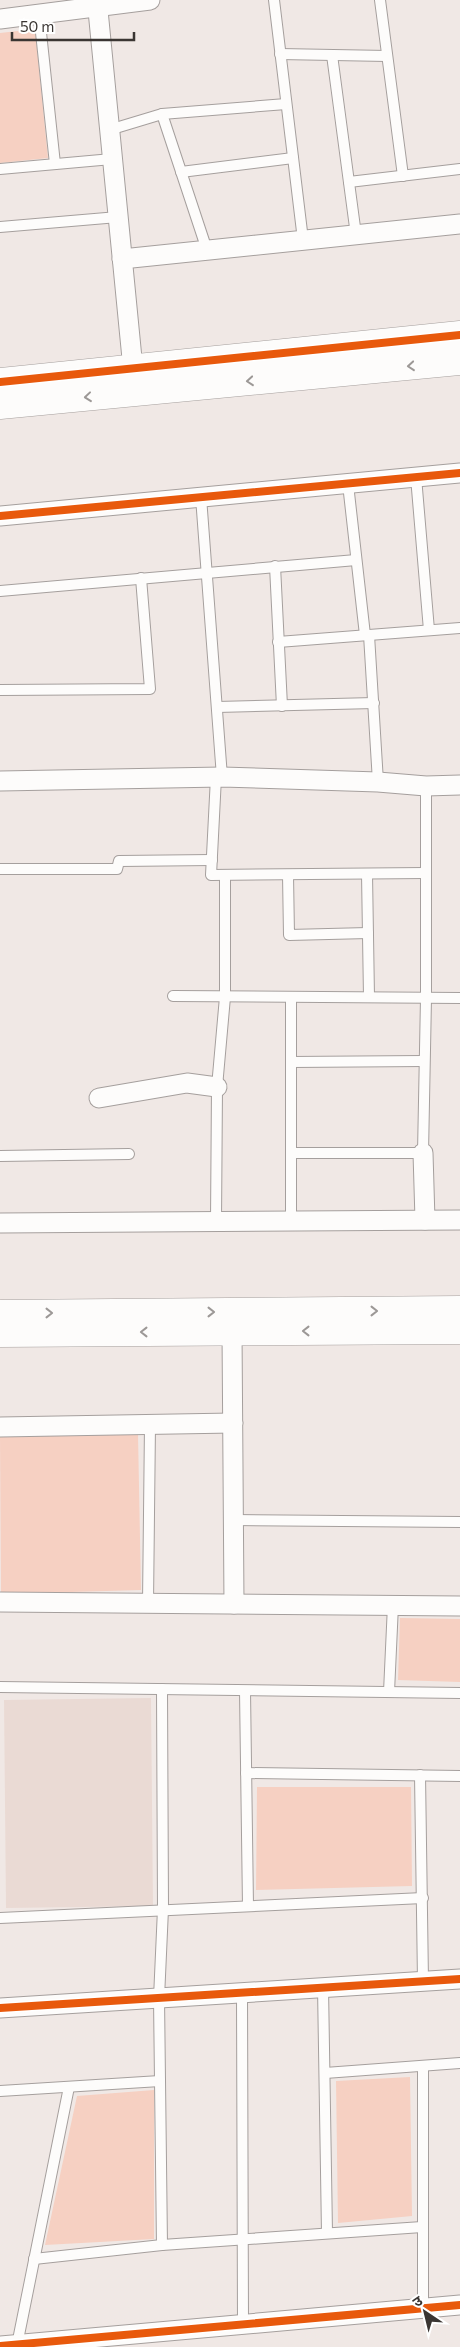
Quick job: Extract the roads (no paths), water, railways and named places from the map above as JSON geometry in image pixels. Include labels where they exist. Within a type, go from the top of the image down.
[{"type":"street","points":[[0,19],[97,3],[150,0]]},
{"type":"street","points":[[97,3],[134,380]]},
{"type":"street","points":[[122,259],[460,224]]},
{"type":"street","points":[[0,405],[134,380],[460,335]]},
{"type":"street","points":[[0,382],[134,380],[460,361]]},
{"type":"street","points":[[0,516],[460,473]]},
{"type":"street","points":[[0,781],[219,778],[378,782],[426,786],[460,785]]},
{"type":"street","points":[[99,1098],[187,1083],[218,1087]]},
{"type":"street","points":[[423,1153],[425,1220]]},
{"type":"street","points":[[0,1223],[460,1220]]},
{"type":"street","points":[[0,1314],[460,1310]]},
{"type":"street","points":[[0,1333],[460,1330]]},
{"type":"street","points":[[232,1331],[234,1604]]},
{"type":"street","points":[[0,1427],[233,1423]]},
{"type":"street","points":[[0,1602],[460,1606]]},
{"type":"street","points":[[0,2008],[460,1979]]},
{"type":"street","points":[[8,2346],[460,2305]]},
{"type":"lane","points":[[274,0],[303,240]]},
{"type":"lane","points":[[380,0],[403,176]]},
{"type":"lane","points":[[39,14],[55,164]]},
{"type":"lane","points":[[280,54],[387,56]]},
{"type":"lane","points":[[332,55],[356,235]]},
{"type":"lane","points":[[109,130],[162,114],[286,104]]},
{"type":"lane","points":[[162,114],[207,250]]},
{"type":"lane","points":[[0,169],[112,158]]},
{"type":"lane","points":[[181,172],[293,158]]},
{"type":"lane","points":[[349,182],[460,169]]},
{"type":"lane","points":[[0,227],[118,216]]},
{"type":"lane","points":[[416,477],[430,630]]},
{"type":"lane","points":[[348,484],[374,703],[378,782]]},
{"type":"lane","points":[[201,497],[217,707],[219,778],[211,875],[425,873]]},
{"type":"lane","points":[[0,591],[356,560]]},
{"type":"lane","points":[[275,566],[282,706]]},
{"type":"lane","points":[[0,690],[150,689],[141,578]]},
{"type":"lane","points":[[278,642],[460,628]]},
{"type":"lane","points":[[217,707],[374,703]]},
{"type":"lane","points":[[291,1153],[423,1153],[426,998],[426,786]]},
{"type":"lane","points":[[0,869],[117,869],[119,861],[212,860]]},
{"type":"lane","points":[[367,874],[369,997]]},
{"type":"lane","points":[[216,1221],[218,1087],[225,997],[225,875]]},
{"type":"lane","points":[[288,875],[289,935],[368,933]]},
{"type":"lane","points":[[173,996],[460,998]]},
{"type":"lane","points":[[291,1221],[292,997]]},
{"type":"lane","points":[[291,1062],[424,1061]]},
{"type":"lane","points":[[0,1156],[129,1154]]},
{"type":"lane","points":[[148,1604],[150,1425]]},
{"type":"lane","points":[[233,1520],[460,1522]]},
{"type":"lane","points":[[389,1692],[393,1605]]},
{"type":"lane","points":[[0,1688],[460,1693]]},
{"type":"lane","points":[[162,1689],[163,1909],[159,1998],[162,2245]]},
{"type":"lane","points":[[245,1690],[248,1906]]},
{"type":"lane","points":[[246,1773],[460,1776]]},
{"type":"lane","points":[[420,1775],[424,1981]]},
{"type":"lane","points":[[0,1918],[423,1898]]},
{"type":"lane","points":[[323,1988],[327,2233]]},
{"type":"lane","points":[[242,1993],[243,2325]]},
{"type":"lane","points":[[325,2073],[460,2063]]},
{"type":"lane","points":[[423,2066],[423,2309]]},
{"type":"lane","points":[[0,2091],[160,2081]]},
{"type":"lane","points":[[8,2346],[34,2259],[69,2087]]},
{"type":"lane","points":[[34,2259],[162,2245],[422,2227]]}]
